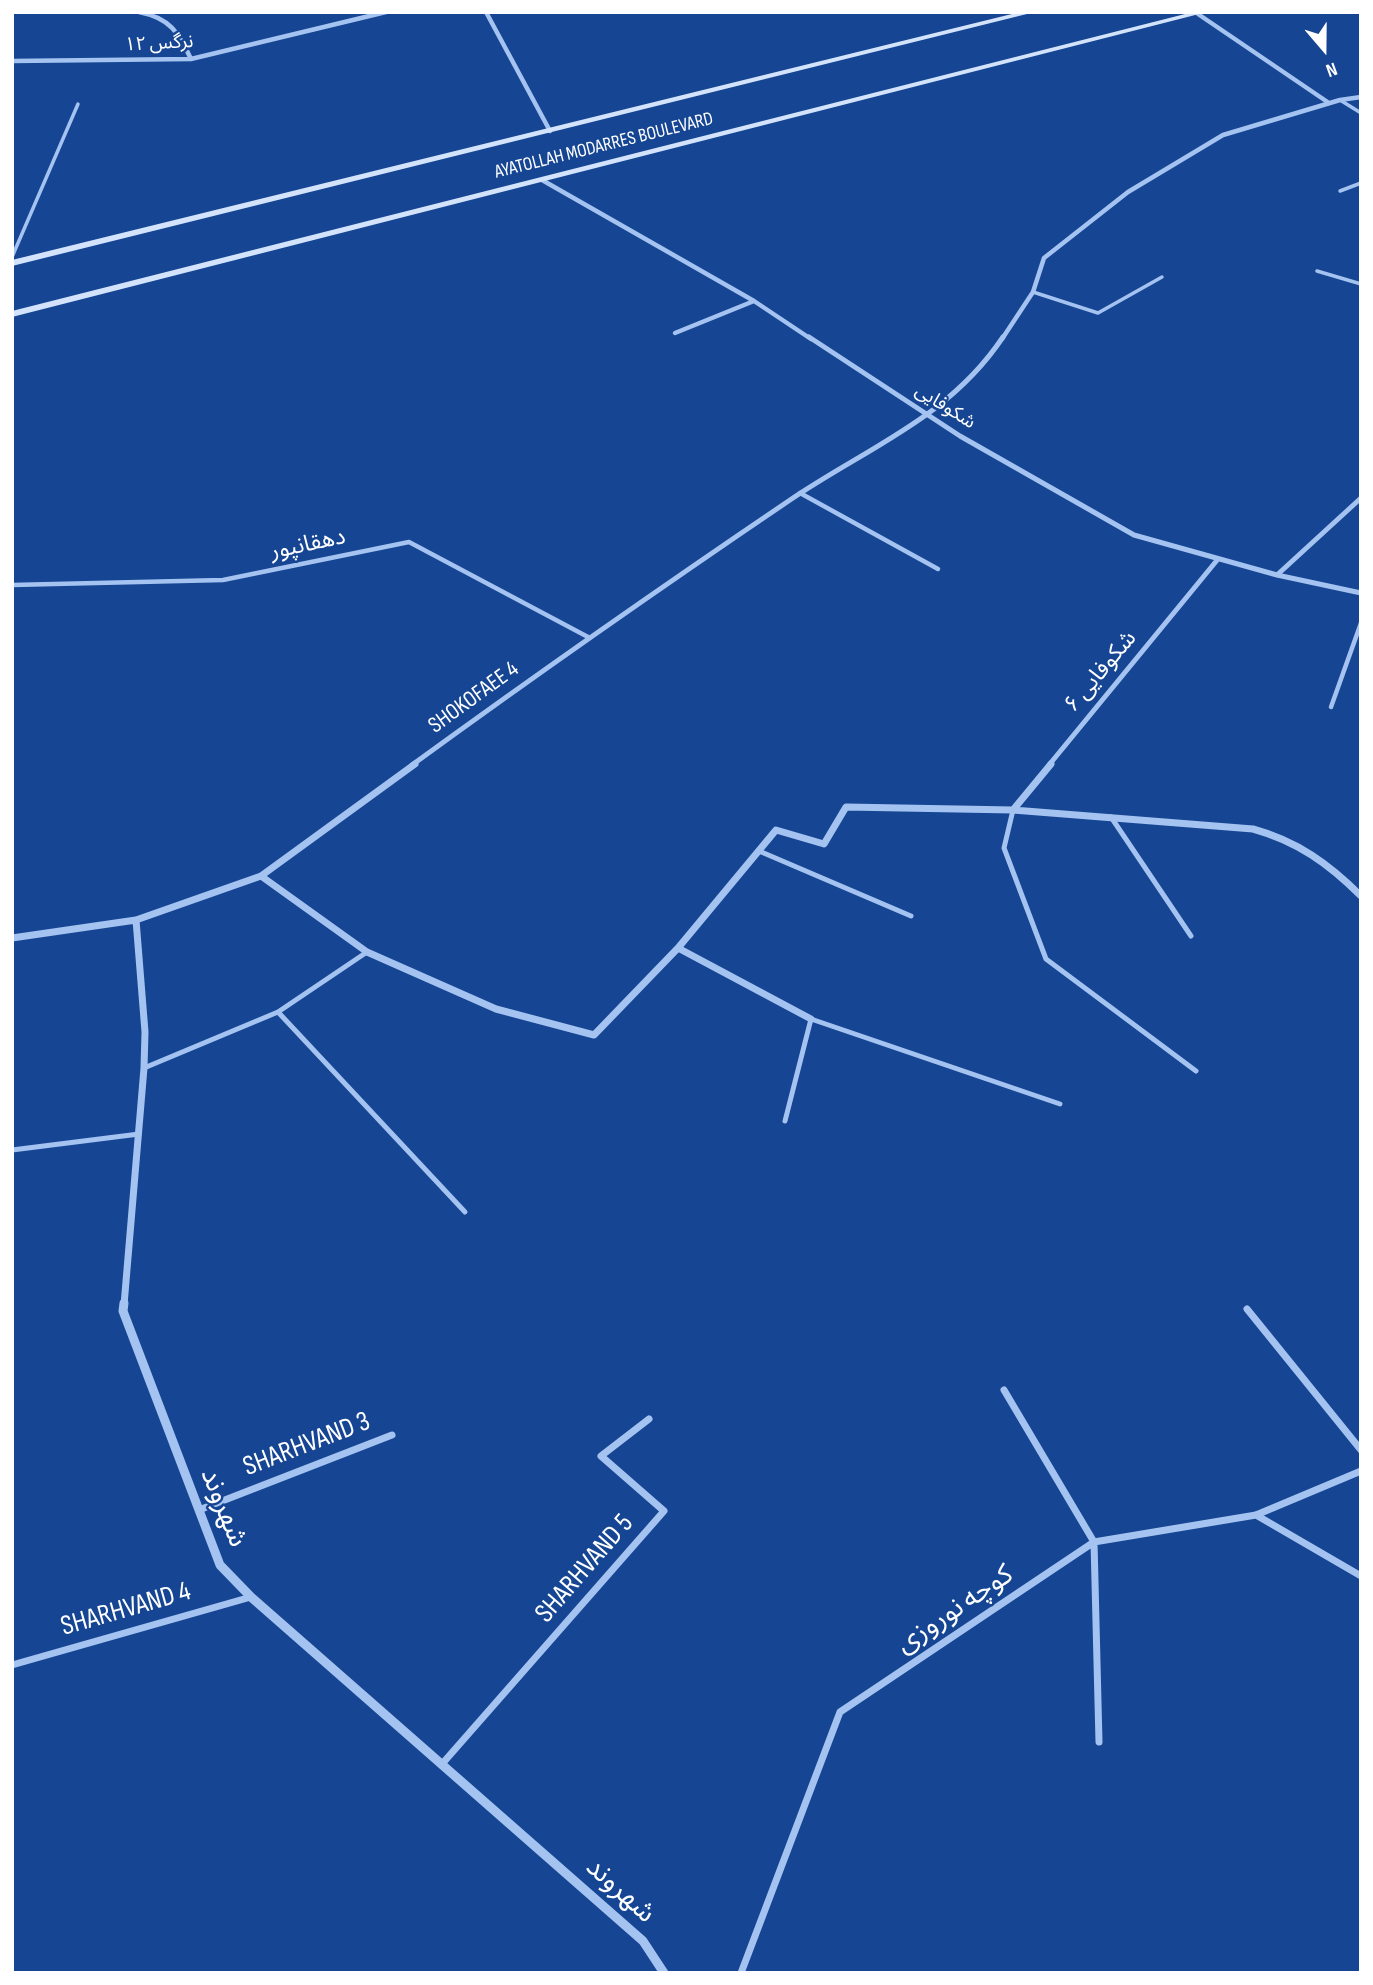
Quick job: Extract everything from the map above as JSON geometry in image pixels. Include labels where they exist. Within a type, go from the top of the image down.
[{"type":"main road","name":"AYATOLLAH MODARRES BOULEVARD","points":[[12,263],[1031,12]]},
{"type":"main road","name":"AYATOLLAH MODARRES BOULEVARD","points":[[12,314],[1201,13]]},
{"type":"street","points":[[139,12],[160,15],[174,23],[191,59]]},
{"type":"street","name":"نرگس ۱۲","points":[[12,61],[191,59],[386,12]]},
{"type":"street","points":[[486,12],[550,131]]},
{"type":"street","points":[[1201,13],[1329,103]]},
{"type":"street","name":"SHOKOFAEE 4","points":[[12,938],[136,920],[261,876],[588,636],[800,493],[929,416],[986,363],[1033,292],[1044,258],[1128,192],[1223,135],[1329,103],[1361,97]]},
{"type":"street","name":"شکوفایی","points":[[542,180],[754,301],[929,416],[1134,535],[1277,575],[1361,593]]},
{"type":"street","points":[[675,333],[754,301]]},
{"type":"street","points":[[1277,575],[1361,498]]},
{"type":"street","name":"شکوفایی ۶","points":[[1013,810],[1218,559]]},
{"type":"street","points":[[261,876],[367,952],[496,1009],[594,1035],[678,948],[776,830],[824,844],[846,807],[1013,810],[1253,829],[1286,837],[1314,853],[1361,896]]},
{"type":"street","name":"شهروند","points":[[136,920],[145,1032],[144,1068],[123,1311],[220,1565],[251,1597],[643,1941],[664,1973]]},
{"type":"street","points":[[678,948],[811,1019]]},
{"type":"lane","points":[[1340,100],[1361,113]]},
{"type":"lane","points":[[12,257],[78,104]]},
{"type":"lane","points":[[1340,191],[1361,183]]},
{"type":"lane","points":[[1317,271],[1361,284]]},
{"type":"lane","points":[[1033,292],[1098,313],[1162,277]]},
{"type":"lane","points":[[800,493],[938,569]]},
{"type":"lane","name":"دهقانپور","points":[[12,585],[223,580],[409,542],[588,636]]},
{"type":"lane","points":[[1331,707],[1361,623]]},
{"type":"lane","points":[[1013,810],[1004,848],[1046,959],[1196,1071]]},
{"type":"lane","points":[[1111,817],[1191,936]]},
{"type":"lane","points":[[759,851],[911,916]]},
{"type":"lane","points":[[144,1068],[278,1012],[367,952]]},
{"type":"lane","points":[[278,1012],[465,1212]]},
{"type":"lane","points":[[785,1121],[811,1019],[1060,1104]]},
{"type":"lane","points":[[12,1150],[139,1134]]},
{"type":"lane","points":[[1247,1309],[1361,1450]]},
{"type":"lane","points":[[1004,1390],[1094,1542],[1099,1742]]},
{"type":"lane","name":"SHARHVAND 5","points":[[442,1764],[664,1511],[601,1456],[649,1419]]},
{"type":"lane","name":"SHARHVAND 3","points":[[199,1510],[392,1435]]},
{"type":"lane","name":"کوچه نوروزی","points":[[741,1973],[840,1712],[1094,1542],[1256,1515],[1361,1471]]},
{"type":"lane","points":[[1256,1515],[1361,1576]]},
{"type":"lane","name":"SHARHVAND 4","points":[[12,1665],[251,1597]]}]
